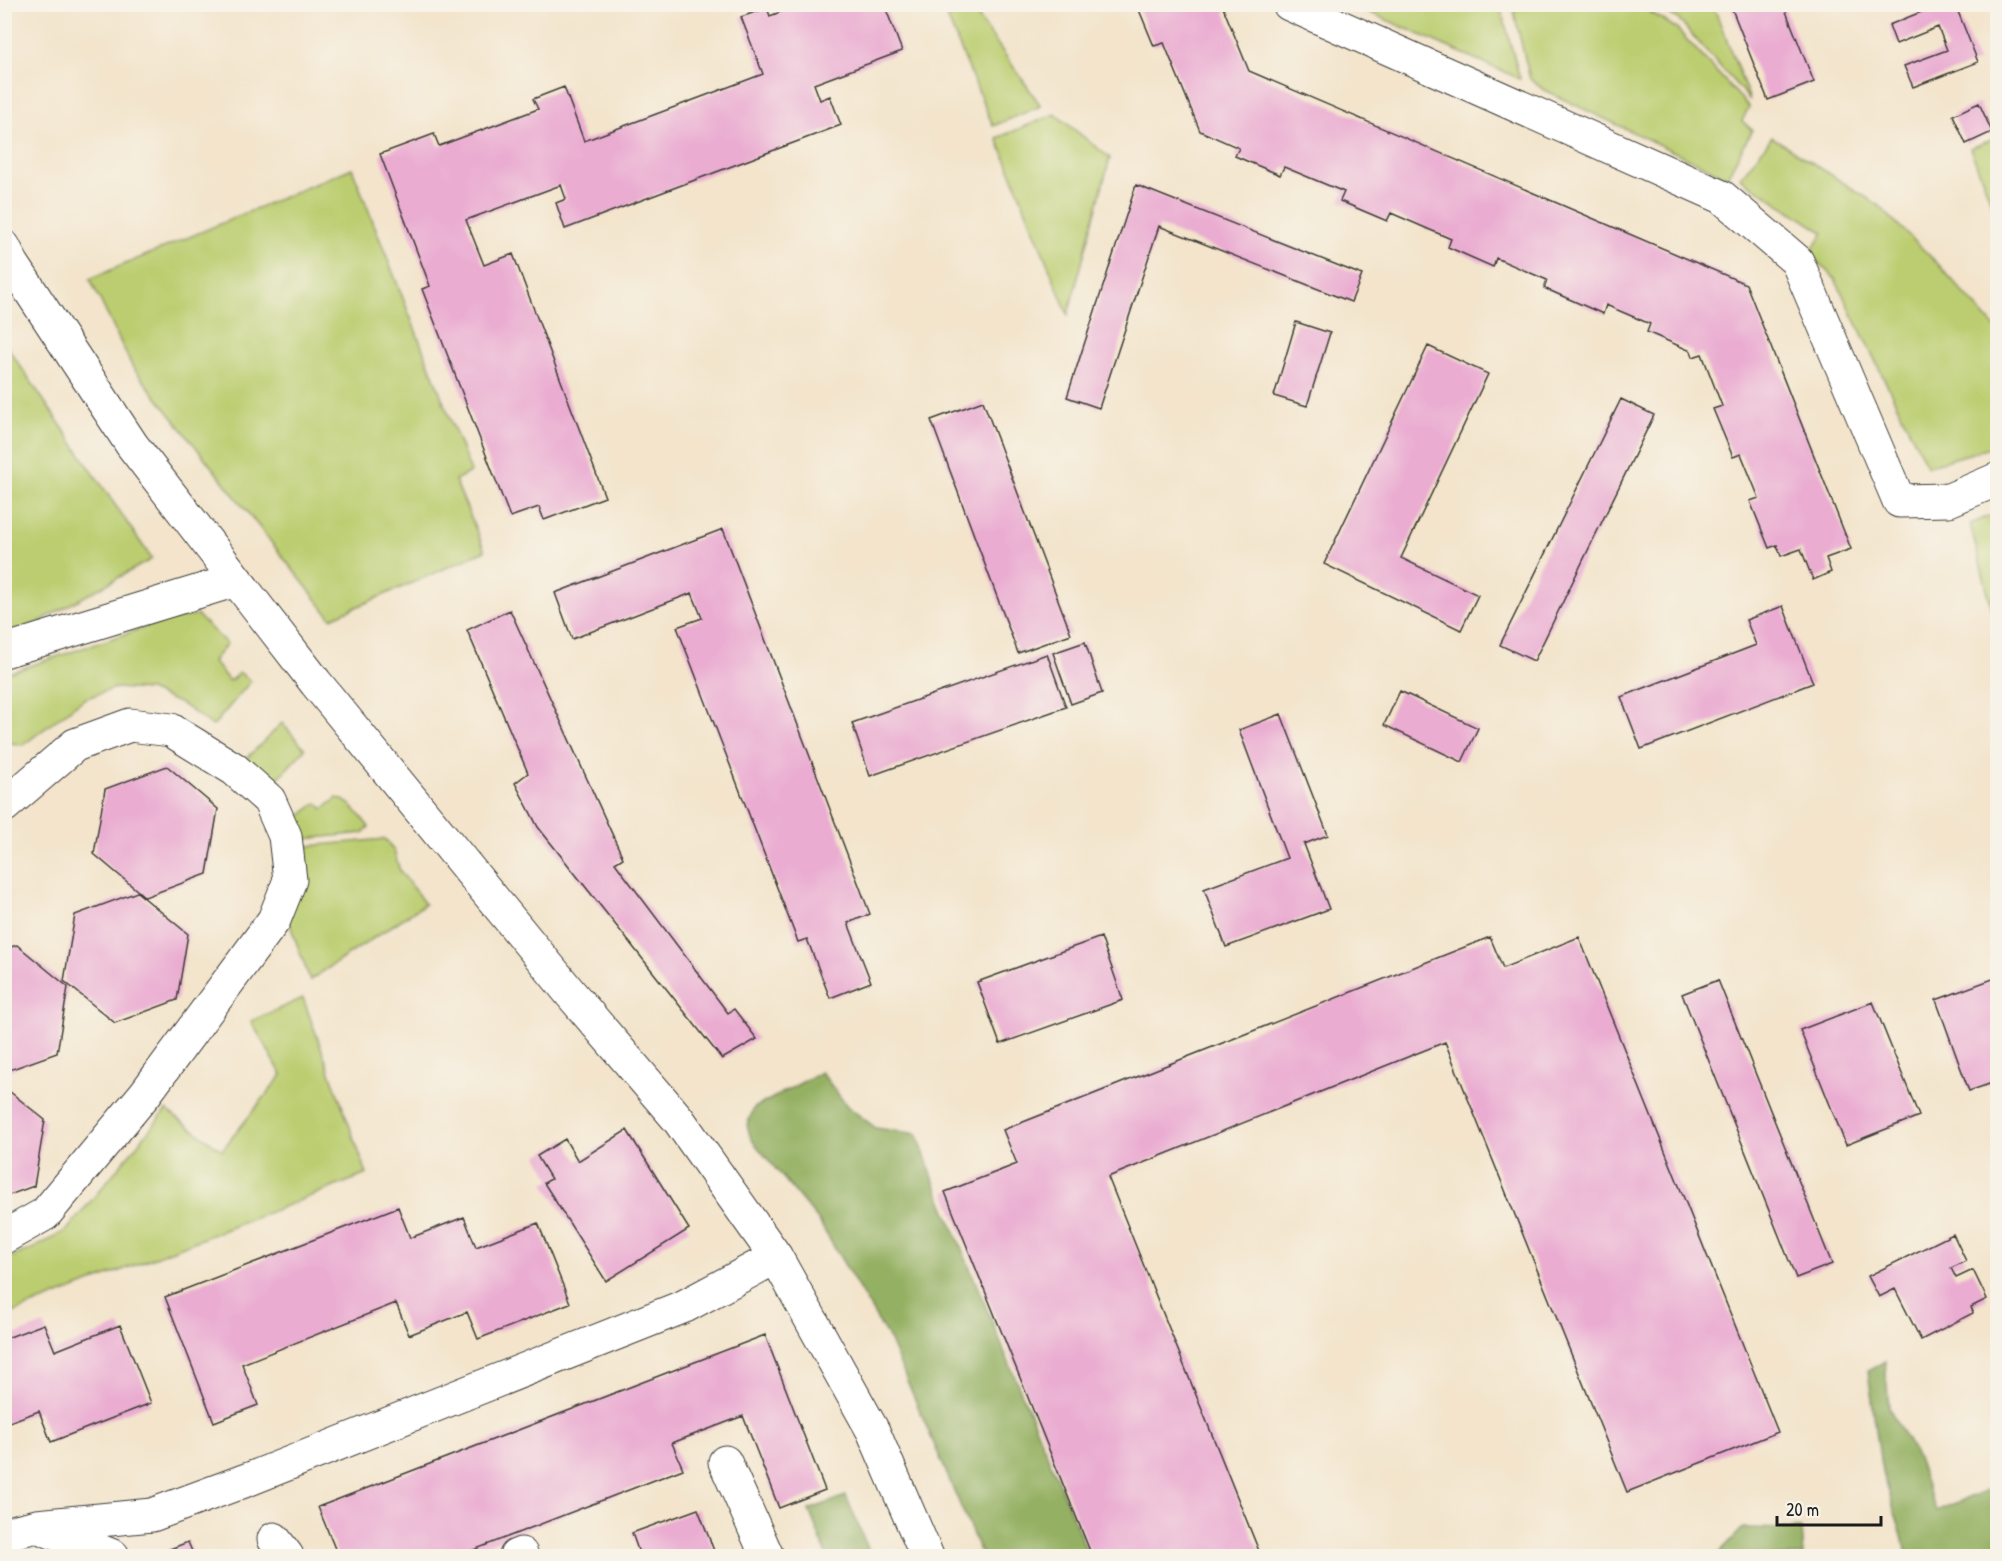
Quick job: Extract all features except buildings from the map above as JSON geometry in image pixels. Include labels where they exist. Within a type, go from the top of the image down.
[{"type":"street","points":[[1289,4],[1722,197],[1797,261],[1899,501],[1949,500],[1998,479]]},
{"type":"street","points":[[4,247],[12,263],[132,445],[316,683],[571,994],[678,1119],[776,1257],[873,1431],[927,1557]]},
{"type":"street","points":[[4,651],[236,580]]},
{"type":"street","points":[[4,1237],[45,1214],[145,1094],[274,920],[290,880],[285,836],[269,800],[234,769],[171,730],[130,725],[75,746],[11,790]]},
{"type":"street","points":[[4,1534],[37,1526],[152,1515],[263,1474],[685,1306],[776,1257]]},
{"type":"street","points":[[725,1462],[767,1557]]},
{"type":"street","points":[[37,1526],[113,1557]]},
{"type":"street","points":[[516,1557],[521,1554],[522,1557]]},
{"type":"green space","points":[[942,5],[970,5],[1041,106],[993,126]]},
{"type":"green space","points":[[1500,5],[1520,79],[1355,6]]},
{"type":"green space","points":[[1512,5],[1639,5],[1676,28],[1749,107],[1742,121],[1752,130],[1727,177],[1544,90],[1530,79]]},
{"type":"green space","points":[[1650,5],[1713,5],[1750,100],[1678,19]]},
{"type":"green space","points":[[1055,114],[1110,158],[1068,315],[997,138]]},
{"type":"green space","points":[[1772,137],[1878,205],[1938,264],[1997,330],[1997,446],[1927,466],[1835,279],[1809,253],[1824,233],[1740,178]]},
{"type":"green space","points":[[1998,138],[1997,217],[1970,148]]},
{"type":"green space","points":[[352,168],[471,472],[455,480],[485,551],[331,618],[132,366],[90,279]]},
{"type":"green space","points":[[4,342],[152,559],[17,634],[4,636]]},
{"type":"green space","points":[[1997,513],[1998,620],[1995,620],[1970,524]]},
{"type":"green space","points":[[197,615],[227,644],[213,661],[229,681],[240,673],[251,681],[213,726],[183,705],[149,690],[115,688],[84,699],[23,745],[5,742],[5,674],[167,620]]},
{"type":"green space","points":[[282,723],[305,749],[270,787],[244,761]]},
{"type":"green space","points":[[337,798],[351,806],[369,827],[363,833],[295,840],[290,807],[297,818],[317,803],[323,809]]},
{"type":"green space","points":[[385,839],[394,851],[400,871],[425,904],[310,980],[289,922],[298,847]]},
{"type":"green space","points":[[303,998],[367,1174],[5,1316],[5,1259],[30,1250],[67,1230],[166,1110],[222,1150],[282,1075],[251,1021]]},
{"type":"green space","points":[[821,1072],[847,1106],[876,1128],[917,1134],[935,1184],[1089,1556],[982,1556],[890,1341],[818,1220],[751,1139],[747,1125],[754,1108]]},
{"type":"green space","points":[[1885,1361],[1889,1408],[1917,1458],[1936,1511],[1997,1486],[1997,1556],[1908,1556],[1881,1466],[1868,1371]]},
{"type":"green space","points":[[846,1496],[871,1556],[827,1556],[809,1510]]},
{"type":"green space","points":[[1743,1528],[1801,1529],[1803,1556],[1716,1556]]}]
